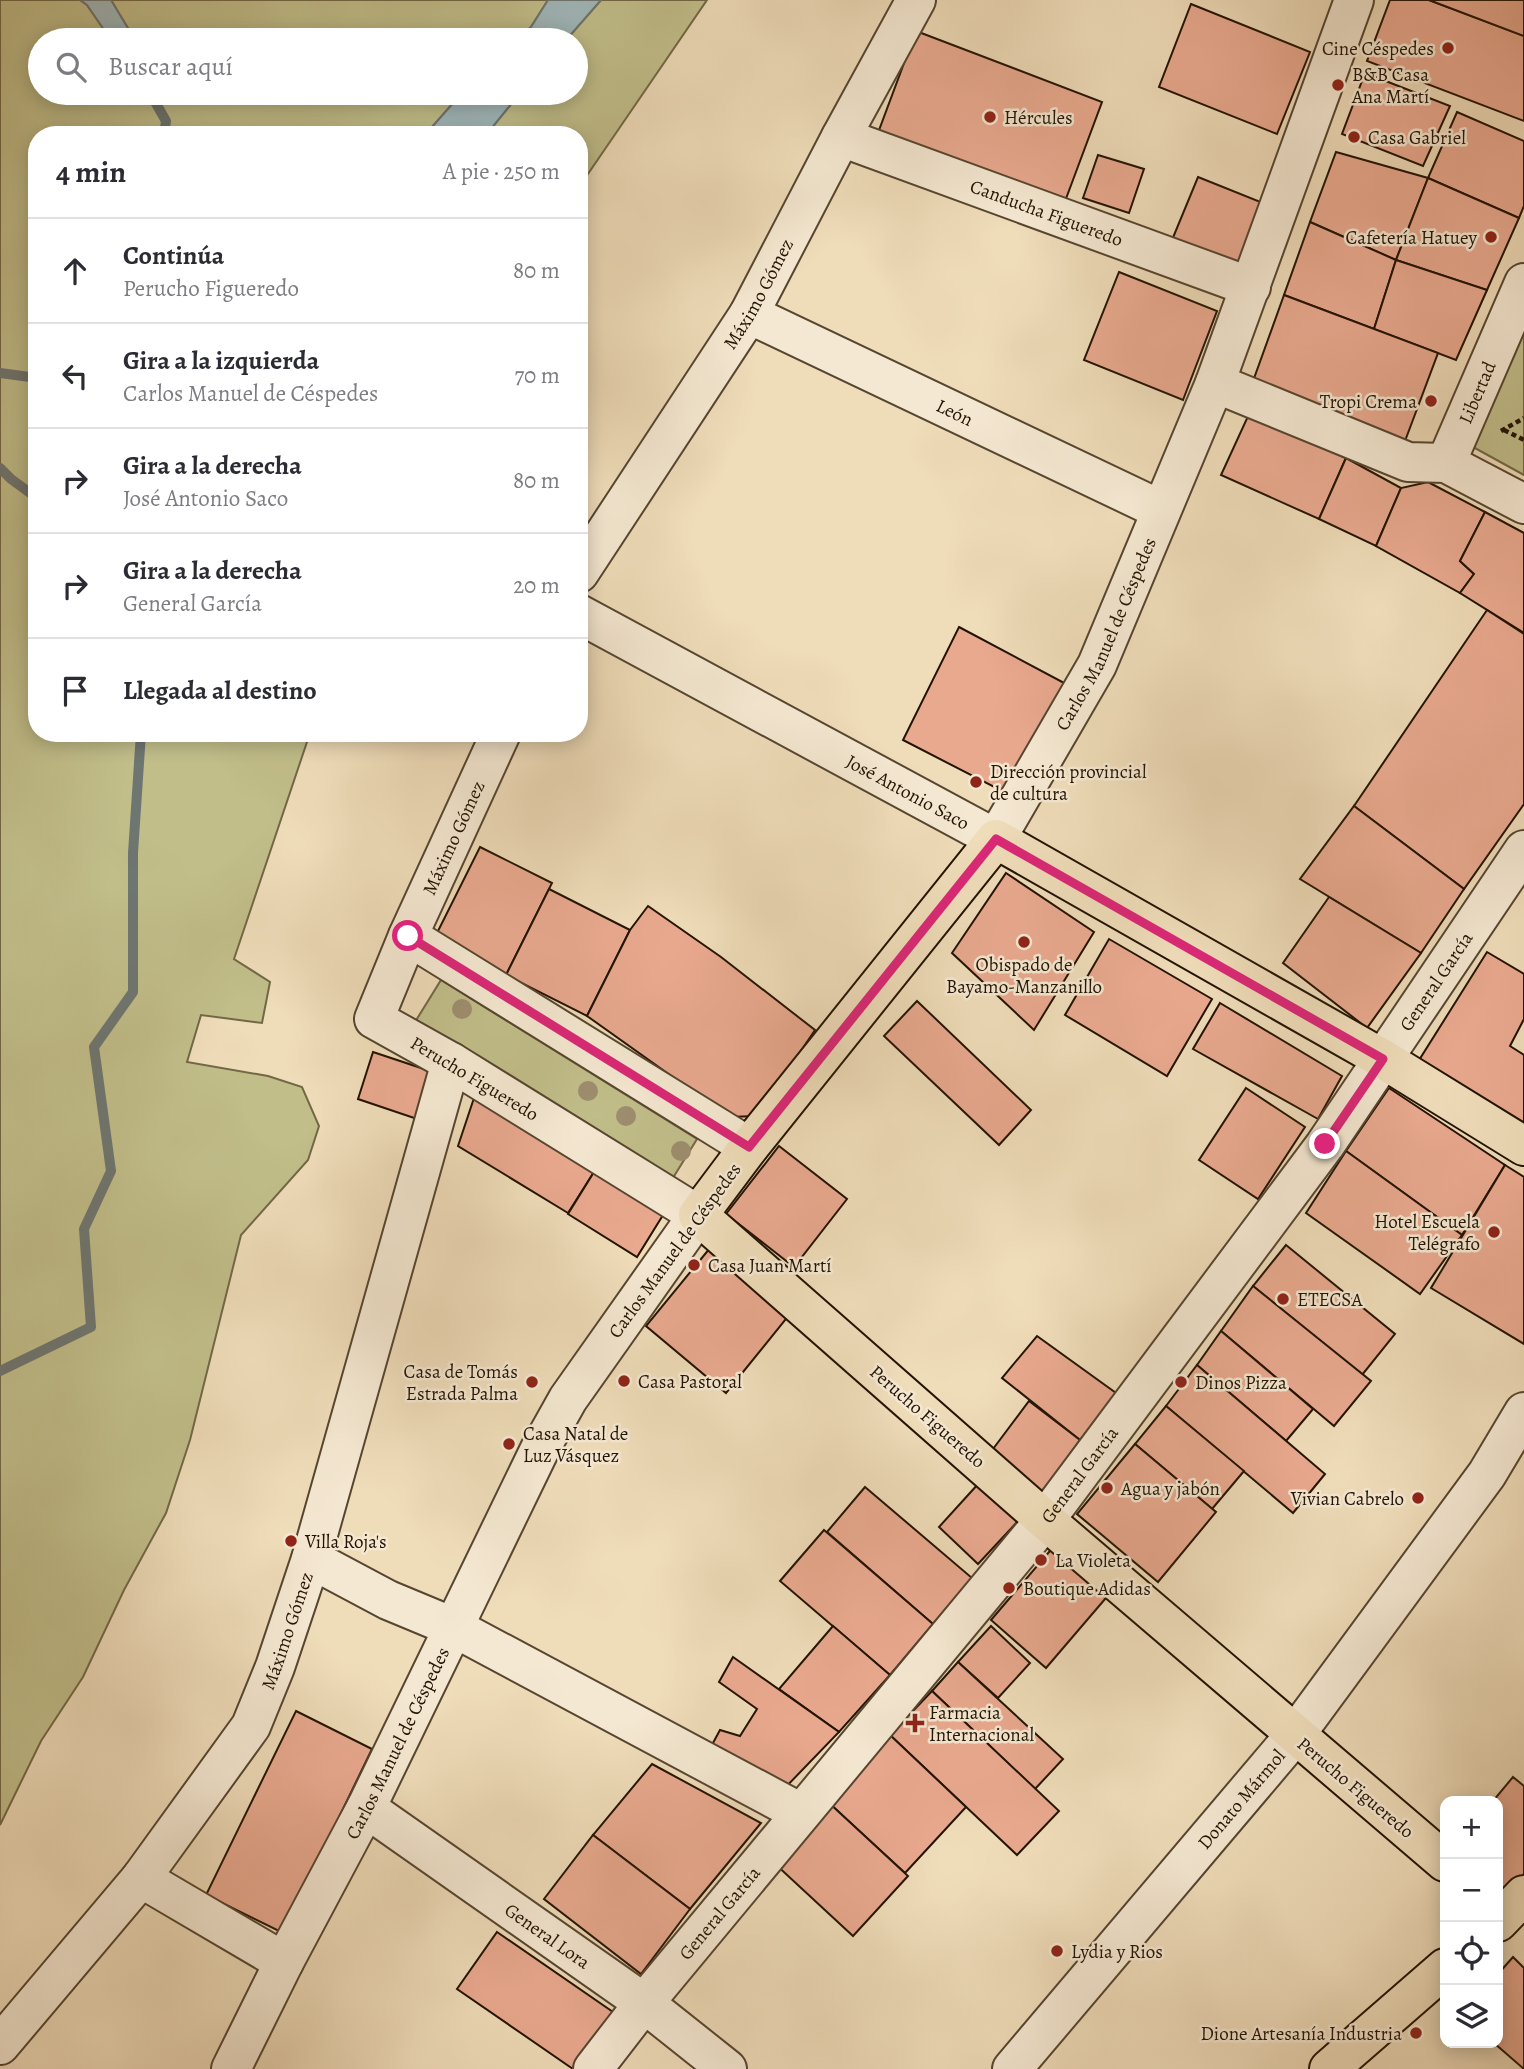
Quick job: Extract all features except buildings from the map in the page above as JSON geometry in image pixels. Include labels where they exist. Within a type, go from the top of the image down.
[{"type":"main road","name":"José Antonio Saco","points":[[996,839],[1383,1059],[1524,1146]]},
{"type":"main road","name":"Carlos Manuel de Céspedes","points":[[698,1215],[749,1147],[996,839]]},
{"type":"main road","name":"Perucho Figueredo","points":[[698,1215],[1045,1520],[1441,1859]]},
{"type":"main road","points":[[1329,2069],[1440,1972]]},
{"type":"street","name":"Máximo Gómez","points":[[588,559],[748,314],[916,0]]},
{"type":"street","name":"Carlos Manuel de Céspedes","points":[[996,839],[1097,666],[1215,383],[1354,0]]},
{"type":"street","name":"Canducha Figueredo","points":[[841,137],[1251,287]]},
{"type":"street","name":"Libertad","points":[[1446,463],[1524,283]]},
{"type":"street","name":"León","points":[[748,314],[1161,510]]},
{"type":"street","points":[[1215,383],[1408,462],[1446,463],[1524,504]]},
{"type":"street","name":"José Antonio Saco","points":[[588,619],[996,839]]},
{"type":"street","name":"Máximo Gómez","points":[[374,1019],[408,936],[496,742]]},
{"type":"street","name":"General García","points":[[593,2069],[644,2003],[1045,1520],[1325,1144],[1524,850]]},
{"type":"street","points":[[408,936],[749,1147]]},
{"type":"street","name":"Perucho Figueredo","points":[[374,1019],[451,1062],[698,1215]]},
{"type":"street","name":"Máximo Gómez","points":[[0,2045],[141,1878],[251,1726],[275,1667],[311,1559],[451,1062]]},
{"type":"street","name":"Carlos Manuel de Céspedes","points":[[231,2069],[366,1808],[540,1449],[568,1399],[698,1215]]},
{"type":"street","name":"Donato Mármol","points":[[1012,2069],[1295,1735],[1487,1474],[1524,1412]]},
{"type":"street","points":[[311,1559],[388,1600],[453,1627],[801,1813]]},
{"type":"street","name":"General Lora","points":[[366,1808],[644,2003],[727,2069]]},
{"type":"street","points":[[141,1878],[284,1962]]},
{"type":"path","points":[[1509,418],[1504,429],[1524,440]]},
{"type":"shaded area","points":[[0,0],[80,0],[87,5],[103,28],[28,28],[28,105],[155,105],[165,119],[161,105],[451,105],[433,126],[28,126],[28,742],[307,742],[234,959],[270,982],[262,1023],[201,1015],[187,1062],[268,1076],[302,1087],[319,1126],[308,1160],[241,1235],[190,1440],[166,1513],[124,1590],[83,1677],[41,1741],[0,1825]]},
{"type":"shaded area","points":[[111,0],[548,0],[530,28],[128,28]]},
{"type":"shaded area","points":[[601,0],[707,0],[588,174],[588,126],[493,126],[510,105],[588,105],[588,28],[576,28]]},
{"type":"shaded area","points":[[1524,332],[1524,475],[1473,447]]},
{"type":"shaded area","points":[[441,980],[697,1139],[671,1181],[415,1022]]},
{"type":"water","points":[[80,0],[111,0],[128,28],[103,28],[87,5]]},
{"type":"water","points":[[548,0],[601,0],[576,28],[531,27]]},
{"type":"water","points":[[451,105],[510,105],[493,126],[433,126]]},
{"type":"waterway","points":[[157,105],[166,121],[165,126]]},
{"type":"waterway","points":[[0,373],[28,377]]},
{"type":"waterway","points":[[0,468],[28,491]]},
{"type":"waterway","points":[[0,1371],[91,1327],[84,1229],[111,1171],[94,1047],[133,992],[133,853],[140,742]]},
{"type":"place","name":"Cine Céspedes","points":[[1448,48]]},
{"type":"place","name":"B&B Casa Ana Martí","points":[[1338,85]]},
{"type":"place","name":"Hércules","points":[[990,117]]},
{"type":"place","name":"Casa Gabriel","points":[[1354,137]]},
{"type":"place","name":"Cafetería Hatuey","points":[[1491,237]]},
{"type":"place","name":"Tropi Crema","points":[[1431,401]]},
{"type":"place","name":"Dirección provincial de cultura","points":[[976,782]]},
{"type":"place","name":"Obispado de Bayamo-Manzanillo","points":[[1024,942]]},
{"type":"place","name":"Hotel Escuela Telégrafo","points":[[1494,1232]]},
{"type":"place","name":"Casa Juan Martí","points":[[694,1265]]},
{"type":"place","name":"ETECSA","points":[[1283,1299]]},
{"type":"place","name":"Casa Pastoral","points":[[624,1381]]},
{"type":"place","name":"Casa de Tomás Estrada Palma","points":[[532,1382]]},
{"type":"place","name":"Dinos Pizza","points":[[1181,1382]]},
{"type":"place","name":"Casa Natal de Luz Vásquez","points":[[509,1444]]},
{"type":"place","name":"Agua y jabón","points":[[1107,1488]]},
{"type":"place","name":"Vivian Cabrelo","points":[[1418,1498]]},
{"type":"place","name":"Villa Roja's","points":[[291,1541]]},
{"type":"place","name":"La Violeta","points":[[1041,1560]]},
{"type":"place","name":"Boutique Adidas","points":[[1009,1588]]},
{"type":"place","name":"Farmacia Internacional","points":[[915,1723]]},
{"type":"place","name":"Lydia y Rios","points":[[1057,1951]]},
{"type":"place","name":"Dione Artesanía Industria","points":[[1416,2033]]},
{"type":"route","points":[[408,936],[749,1147],[996,839],[1383,1059],[1325,1144]]}]
